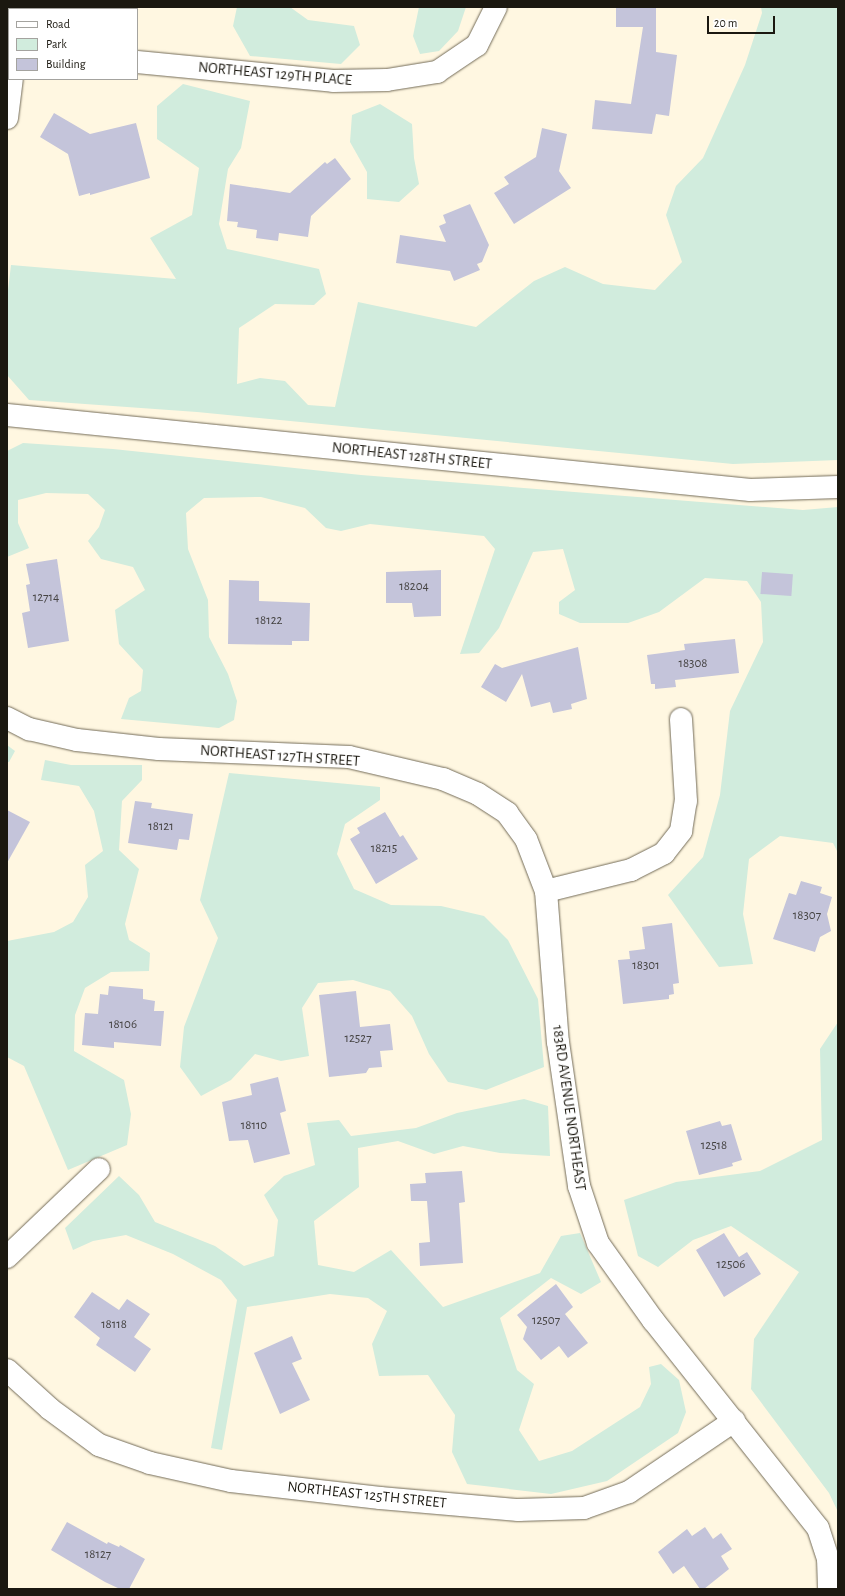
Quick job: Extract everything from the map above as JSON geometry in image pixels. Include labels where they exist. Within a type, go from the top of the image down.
[{"type":"street","name":"NORTHEAST 129TH PLACE","points":[[138,62],[333,81],[387,80],[437,72],[477,45],[496,7]]},
{"type":"street","points":[[7,118],[12,80]]},
{"type":"street","name":"NORTHEAST 128TH STREET","points":[[7,415],[742,490],[827,488]]},
{"type":"street","name":"NORTHEAST 127TH STREET","points":[[7,718],[29,729],[77,740],[159,749],[349,757],[443,779],[478,794],[507,813],[526,839],[546,891]]},
{"type":"street","points":[[546,891],[631,870],[664,853],[681,831],[686,801],[681,719]]},
{"type":"street","name":"183RD AVENUE NORTHEAST","points":[[546,891],[558,1042],[578,1186],[598,1243],[653,1320],[818,1528],[828,1558],[829,1589]]},
{"type":"street","points":[[7,1257],[99,1169]]},
{"type":"street","name":"NORTHEAST 125TH STREET","points":[[7,1370],[50,1409],[99,1445],[150,1463],[231,1481],[380,1498],[518,1510],[584,1508],[629,1492],[734,1421]]},
{"type":"green space","points":[[237,7],[290,7],[308,20],[354,26],[360,45],[341,64],[250,56],[233,26]]},
{"type":"green space","points":[[419,7],[466,7],[458,31],[439,51],[420,54],[413,36]]},
{"type":"green space","points":[[761,7],[838,7],[838,460],[733,464],[197,412],[29,400],[7,375],[7,299],[11,265],[176,279],[150,238],[192,215],[199,168],[157,139],[157,106],[183,84],[250,101],[241,148],[228,169],[219,224],[227,249],[319,269],[326,294],[314,305],[275,304],[239,328],[237,384],[260,378],[285,381],[308,405],[335,407],[358,302],[476,327],[534,281],[565,267],[603,284],[655,290],[682,262],[666,215],[676,186],[703,158],[745,65],[762,13]]},
{"type":"green space","points":[[380,104],[412,124],[414,158],[419,184],[399,202],[367,199],[367,172],[350,142],[352,115]]},
{"type":"green space","points":[[23,443],[113,449],[361,475],[803,510],[838,507],[838,853],[833,843],[780,836],[749,859],[743,914],[753,964],[719,967],[668,895],[703,857],[720,795],[730,711],[763,642],[761,602],[747,581],[705,578],[659,612],[628,623],[580,623],[559,614],[559,602],[575,590],[563,549],[533,552],[499,628],[479,653],[460,654],[495,549],[484,536],[370,524],[341,531],[326,528],[305,508],[261,497],[204,498],[186,513],[188,549],[208,600],[209,637],[228,674],[237,701],[234,720],[219,728],[121,719],[129,698],[141,691],[143,670],[119,644],[115,610],[145,590],[133,567],[101,559],[88,541],[99,527],[105,510],[88,494],[46,493],[18,500],[18,523],[29,548],[7,557],[7,451]]},
{"type":"green space","points":[[7,745],[15,751],[9,762],[7,762]]},
{"type":"green space","points":[[45,760],[71,765],[142,765],[142,780],[122,801],[119,850],[139,869],[125,924],[129,940],[150,953],[149,971],[111,972],[85,988],[75,1015],[74,1051],[124,1080],[131,1114],[127,1145],[68,1170],[24,1066],[7,1057],[7,941],[54,932],[73,922],[88,897],[85,865],[103,851],[94,811],[79,786],[41,780]]},
{"type":"green space","points":[[229,773],[380,787],[380,800],[345,824],[337,854],[354,889],[391,905],[441,906],[484,916],[508,940],[538,999],[544,1067],[486,1090],[448,1082],[429,1054],[412,1016],[390,991],[353,980],[318,983],[302,1008],[309,1056],[281,1061],[255,1054],[231,1080],[201,1096],[180,1067],[184,1027],[218,938],[200,900]]},
{"type":"green space","points":[[838,1022],[838,1512],[829,1493],[751,1389],[754,1339],[799,1272],[731,1226],[693,1240],[658,1267],[638,1256],[624,1200],[676,1182],[760,1171],[822,1140],[820,1049]]},
{"type":"green space","points":[[524,1099],[548,1106],[550,1156],[500,1153],[463,1146],[434,1154],[398,1141],[358,1148],[359,1187],[314,1221],[318,1265],[354,1272],[391,1250],[443,1307],[540,1273],[561,1236],[580,1233],[601,1282],[581,1294],[551,1278],[500,1318],[517,1370],[534,1384],[519,1430],[539,1461],[572,1451],[640,1407],[651,1384],[649,1367],[661,1364],[679,1380],[686,1412],[678,1433],[607,1481],[551,1494],[467,1484],[452,1452],[455,1415],[428,1375],[379,1376],[372,1344],[387,1311],[368,1298],[330,1294],[247,1307],[222,1450],[211,1448],[237,1300],[221,1280],[173,1254],[126,1235],[93,1241],[73,1250],[65,1228],[119,1176],[139,1195],[155,1222],[215,1246],[244,1266],[274,1256],[278,1220],[264,1195],[284,1176],[315,1165],[307,1123],[339,1120],[351,1136],[416,1128],[457,1113]]},
{"type":"building","points":[[616,7],[656,7],[656,52],[677,55],[669,116],[656,114],[652,134],[592,129],[595,100],[631,104],[643,27],[616,27]]},
{"type":"building","points":[[54,113],[90,134],[136,123],[150,178],[90,195],[90,193],[79,196],[68,154],[40,137]]},
{"type":"building","points":[[542,128],[567,134],[559,171],[571,188],[514,224],[494,193],[509,184],[504,177],[536,157]]},
{"type":"building","points":[[335,158],[351,179],[311,216],[308,237],[279,233],[278,241],[256,238],[257,230],[237,227],[238,222],[227,221],[230,184],[290,193],[325,162],[327,164]]},
{"type":"building","points":[[470,204],[489,245],[482,262],[477,264],[480,270],[454,281],[450,271],[396,263],[400,235],[446,242],[439,226],[446,223],[443,215]]},
{"type":"building","points":[[57,559],[69,641],[28,648],[22,613],[30,611],[26,585],[30,584],[26,564]]},
{"type":"building","points":[[441,570],[441,616],[414,617],[412,603],[386,603],[386,572]]},
{"type":"building","points":[[762,572],[793,574],[791,596],[760,594]]},
{"type":"building","points":[[229,580],[259,581],[259,601],[310,603],[309,641],[292,641],[292,645],[228,644]]},
{"type":"building","points":[[735,639],[739,673],[675,680],[676,687],[655,689],[655,684],[651,684],[647,655],[685,650],[684,644]]},
{"type":"building","points":[[578,647],[587,699],[571,704],[572,709],[553,713],[550,702],[531,707],[522,674],[506,702],[481,687],[495,664],[502,668]]},
{"type":"building","points":[[135,801],[152,803],[151,808],[193,814],[189,840],[179,839],[177,850],[128,843]]},
{"type":"building","points":[[7,810],[30,822],[7,863]]},
{"type":"building","points":[[385,812],[400,837],[403,835],[418,859],[376,884],[350,839],[360,833],[357,828]]},
{"type":"building","points":[[801,881],[822,887],[820,893],[832,897],[827,914],[831,931],[820,937],[815,952],[773,939],[789,893],[796,895]]},
{"type":"building","points":[[672,923],[679,983],[673,984],[674,994],[669,995],[669,999],[623,1004],[618,960],[630,959],[629,951],[645,949],[642,927]]},
{"type":"building","points":[[109,986],[143,989],[143,999],[155,1001],[154,1011],[164,1011],[161,1046],[114,1042],[114,1048],[82,1045],[85,1013],[98,1014],[100,994],[108,995]]},
{"type":"building","points":[[356,991],[360,1027],[390,1024],[393,1050],[380,1051],[382,1067],[369,1068],[366,1073],[329,1077],[319,995]]},
{"type":"building","points":[[278,1077],[286,1111],[280,1113],[290,1154],[254,1163],[248,1140],[229,1141],[222,1102],[252,1095],[250,1084]]},
{"type":"building","points":[[720,1121],[722,1126],[731,1124],[742,1160],[732,1163],[733,1166],[699,1175],[686,1131]]},
{"type":"building","points":[[462,1171],[465,1202],[459,1203],[463,1263],[420,1266],[419,1243],[430,1242],[427,1201],[411,1201],[410,1184],[426,1183],[425,1173]]},
{"type":"building","points":[[724,1233],[739,1257],[747,1252],[761,1274],[724,1297],[696,1250]]},
{"type":"building","points":[[556,1284],[573,1307],[565,1314],[588,1343],[568,1358],[559,1346],[541,1360],[523,1339],[527,1327],[517,1315]]},
{"type":"building","points":[[92,1292],[119,1310],[127,1299],[150,1314],[134,1337],[151,1349],[135,1372],[96,1345],[100,1338],[74,1317]]},
{"type":"building","points":[[292,1336],[302,1359],[292,1363],[310,1400],[280,1414],[254,1353]]},
{"type":"building","points":[[67,1522],[107,1544],[108,1542],[119,1547],[120,1545],[145,1559],[129,1589],[120,1589],[105,1582],[51,1550]]},
{"type":"building","points":[[705,1527],[713,1539],[721,1533],[732,1549],[721,1556],[729,1569],[704,1589],[700,1589],[684,1566],[673,1574],[658,1552],[687,1529],[692,1536]]}]
